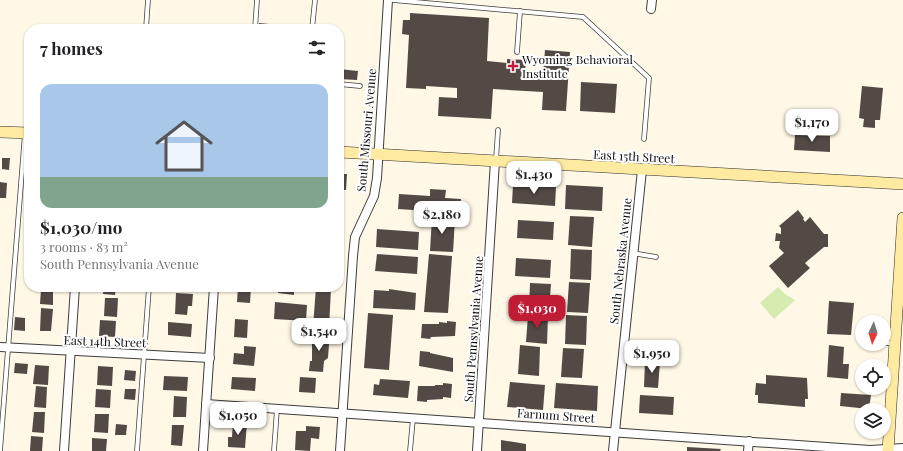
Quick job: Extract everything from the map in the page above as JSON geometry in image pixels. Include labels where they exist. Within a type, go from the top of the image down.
[{"type":"main road","points":[[0,132],[24,133]]},
{"type":"main road","name":"East 15th Street","points":[[344,152],[903,184]]},
{"type":"main road","points":[[891,333],[903,218]]},
{"type":"main road","points":[[888,395],[888,450]]},
{"type":"street","name":"South Missouri Avenue","points":[[340,451],[355,237],[374,196],[388,0]]},
{"type":"street","points":[[651,9],[652,0]]},
{"type":"street","name":"South Pennsylvania Avenue","points":[[477,451],[496,161]]},
{"type":"street","name":"South Nebraska Avenue","points":[[613,451],[632,253],[642,170]]},
{"type":"street","points":[[64,451],[75,292]]},
{"type":"street","points":[[203,451],[214,292]]},
{"type":"street","name":"East 14th Street","points":[[4,348],[71,352],[83,350],[210,358]]},
{"type":"street","name":"Farnum Street","points":[[206,404],[749,441],[817,448],[870,450],[903,448]]},
{"type":"street","points":[[748,451],[749,441]]},
{"type":"lane","points":[[146,24],[148,0]]},
{"type":"lane","points":[[255,24],[257,0]]},
{"type":"lane","points":[[313,24],[315,0]]},
{"type":"lane","points":[[393,0],[583,16],[649,78],[644,139]]},
{"type":"lane","points":[[517,52],[520,11]]},
{"type":"lane","points":[[344,84],[360,86]]},
{"type":"lane","points":[[496,161],[498,130]]},
{"type":"lane","points":[[0,451],[4,348],[24,161]]},
{"type":"lane","points":[[632,253],[656,257]]},
{"type":"lane","points":[[137,451],[149,292]]},
{"type":"lane","points":[[274,451],[277,409]]},
{"type":"lane","points":[[410,451],[413,418]]},
{"type":"green space","points":[[778,287],[785,294],[795,300],[774,319],[760,303]]},
{"type":"building","points":[[410,13],[489,18],[487,61],[507,63],[507,59],[526,60],[525,73],[543,74],[545,50],[570,52],[566,111],[542,110],[543,92],[493,89],[491,119],[438,116],[439,97],[457,98],[457,88],[426,86],[426,89],[406,88],[409,35],[402,34],[403,20],[410,20]]},
{"type":"building","points":[[344,70],[358,71],[357,80],[344,79]]},
{"type":"building","points":[[581,82],[617,84],[615,113],[580,111]]},
{"type":"building","points":[[862,86],[883,88],[880,120],[875,120],[875,128],[863,127],[864,119],[859,118]]},
{"type":"building","points":[[795,135],[830,136],[830,152],[794,150]]},
{"type":"building","points":[[2,158],[10,158],[9,170],[2,169]]},
{"type":"building","points":[[344,174],[347,174],[346,190],[344,190]]},
{"type":"building","points":[[0,182],[7,183],[6,198],[0,198]]},
{"type":"building","points":[[513,185],[556,187],[555,206],[512,203]]},
{"type":"building","points":[[566,185],[603,187],[602,211],[565,209]]},
{"type":"building","points":[[430,189],[446,190],[445,198],[461,199],[460,213],[398,209],[399,194],[430,196]]},
{"type":"building","points":[[798,210],[805,222],[810,217],[824,234],[828,234],[828,247],[824,247],[805,263],[810,268],[788,288],[769,266],[784,253],[779,248],[780,241],[775,241],[776,233],[781,234],[781,228],[779,226]]},
{"type":"building","points":[[570,216],[594,217],[592,247],[568,245]]},
{"type":"building","points":[[432,217],[455,219],[453,252],[430,251]]},
{"type":"building","points":[[518,220],[554,222],[553,240],[517,238]]},
{"type":"building","points":[[377,229],[419,232],[418,250],[376,247]]},
{"type":"building","points":[[571,249],[592,250],[591,280],[570,279]]},
{"type":"building","points":[[377,254],[418,257],[417,274],[375,271]]},
{"type":"building","points":[[429,254],[452,256],[448,313],[424,312]]},
{"type":"building","points":[[516,258],[551,260],[550,278],[515,276]]},
{"type":"building","points":[[569,282],[590,283],[588,313],[567,312]]},
{"type":"building","points":[[530,283],[551,284],[549,311],[529,310]]},
{"type":"building","points":[[389,289],[416,293],[415,310],[373,308],[374,290],[389,291]]},
{"type":"building","points":[[41,292],[53,292],[53,305],[40,304]]},
{"type":"building","points":[[103,292],[115,292],[115,295],[103,294]]},
{"type":"building","points":[[238,292],[251,292],[250,303],[237,302]]},
{"type":"building","points":[[294,292],[294,295],[278,293]]},
{"type":"building","points":[[316,292],[331,292],[329,328],[313,327]]},
{"type":"building","points":[[176,293],[193,294],[192,306],[188,306],[187,315],[175,314]]},
{"type":"building","points":[[105,298],[118,298],[117,317],[104,316]]},
{"type":"building","points":[[829,301],[854,303],[851,335],[827,334]]},
{"type":"building","points":[[275,302],[307,305],[306,321],[274,319]]},
{"type":"building","points":[[41,308],[53,309],[51,331],[40,331]]},
{"type":"building","points":[[368,313],[393,315],[389,370],[364,368]]},
{"type":"building","points":[[528,315],[548,316],[547,344],[526,342]]},
{"type":"building","points":[[566,315],[587,316],[586,345],[565,344]]},
{"type":"building","points":[[15,317],[25,318],[25,331],[14,330]]},
{"type":"building","points":[[235,319],[248,320],[247,338],[234,337]]},
{"type":"building","points":[[100,320],[116,321],[115,337],[99,336]]},
{"type":"building","points":[[447,321],[456,322],[455,336],[431,337],[430,339],[421,338],[422,324],[439,324],[439,322],[447,323]]},
{"type":"building","points":[[168,322],[192,324],[191,337],[168,335]]},
{"type":"building","points":[[312,333],[326,334],[325,344],[329,344],[328,358],[324,361],[323,372],[309,371],[310,361],[312,361]]},
{"type":"building","points":[[520,345],[540,347],[539,376],[518,374]]},
{"type":"building","points":[[829,345],[844,347],[843,364],[849,364],[848,379],[827,377]]},
{"type":"building","points":[[244,346],[256,347],[254,366],[233,364],[234,353],[244,354]]},
{"type":"building","points":[[563,348],[584,349],[582,378],[561,377]]},
{"type":"building","points":[[420,351],[453,358],[453,372],[419,366]]},
{"type":"building","points":[[645,361],[660,362],[658,388],[644,387]]},
{"type":"building","points":[[15,363],[28,364],[27,374],[14,373]]},
{"type":"building","points":[[35,365],[49,366],[48,385],[33,384]]},
{"type":"building","points":[[98,366],[113,367],[112,386],[97,385]]},
{"type":"building","points":[[125,370],[136,371],[135,381],[124,380]]},
{"type":"building","points":[[766,375],[807,378],[808,399],[805,399],[805,407],[758,403],[758,395],[755,395],[756,383],[766,384]]},
{"type":"building","points":[[164,376],[188,377],[187,391],[163,390]]},
{"type":"building","points":[[232,377],[256,378],[255,391],[231,389]]},
{"type":"building","points":[[300,377],[316,378],[315,393],[299,392]]},
{"type":"building","points":[[380,379],[410,381],[408,398],[373,395],[374,384],[379,385]]},
{"type":"building","points":[[510,382],[545,385],[543,410],[507,407]]},
{"type":"building","points":[[443,383],[452,384],[451,398],[443,397],[443,399],[427,400],[427,402],[417,401],[418,386],[435,386],[443,385]]},
{"type":"building","points":[[556,383],[598,386],[597,411],[554,408]]},
{"type":"building","points":[[36,386],[47,387],[46,408],[34,407]]},
{"type":"building","points":[[96,389],[111,390],[110,408],[95,407]]},
{"type":"building","points":[[125,389],[136,389],[135,400],[124,399]]},
{"type":"building","points":[[841,393],[871,395],[870,403],[855,403],[855,408],[840,406]]},
{"type":"building","points":[[640,395],[674,397],[673,415],[639,413]]},
{"type":"building","points":[[174,396],[187,397],[186,417],[173,417]]},
{"type":"building","points":[[34,412],[45,412],[44,433],[32,432]]},
{"type":"building","points":[[95,414],[109,414],[108,433],[94,432]]},
{"type":"building","points":[[233,422],[247,423],[245,448],[228,447],[228,437],[232,437]]},
{"type":"building","points":[[116,424],[127,425],[126,435],[115,435]]},
{"type":"building","points":[[172,425],[184,425],[182,446],[171,445]]},
{"type":"building","points":[[306,426],[320,427],[319,439],[311,438],[310,451],[295,450],[296,431],[306,431]]},
{"type":"building","points":[[31,436],[43,437],[42,451],[30,451]]},
{"type":"building","points":[[92,438],[107,439],[106,451],[92,451]]},
{"type":"building","points":[[501,440],[526,444],[526,451],[501,451]]},
{"type":"building","points":[[687,447],[721,449],[720,451],[687,451]]},
{"type":"place","name":"Wyoming Behavioral Institute","points":[[513,66]]}]
